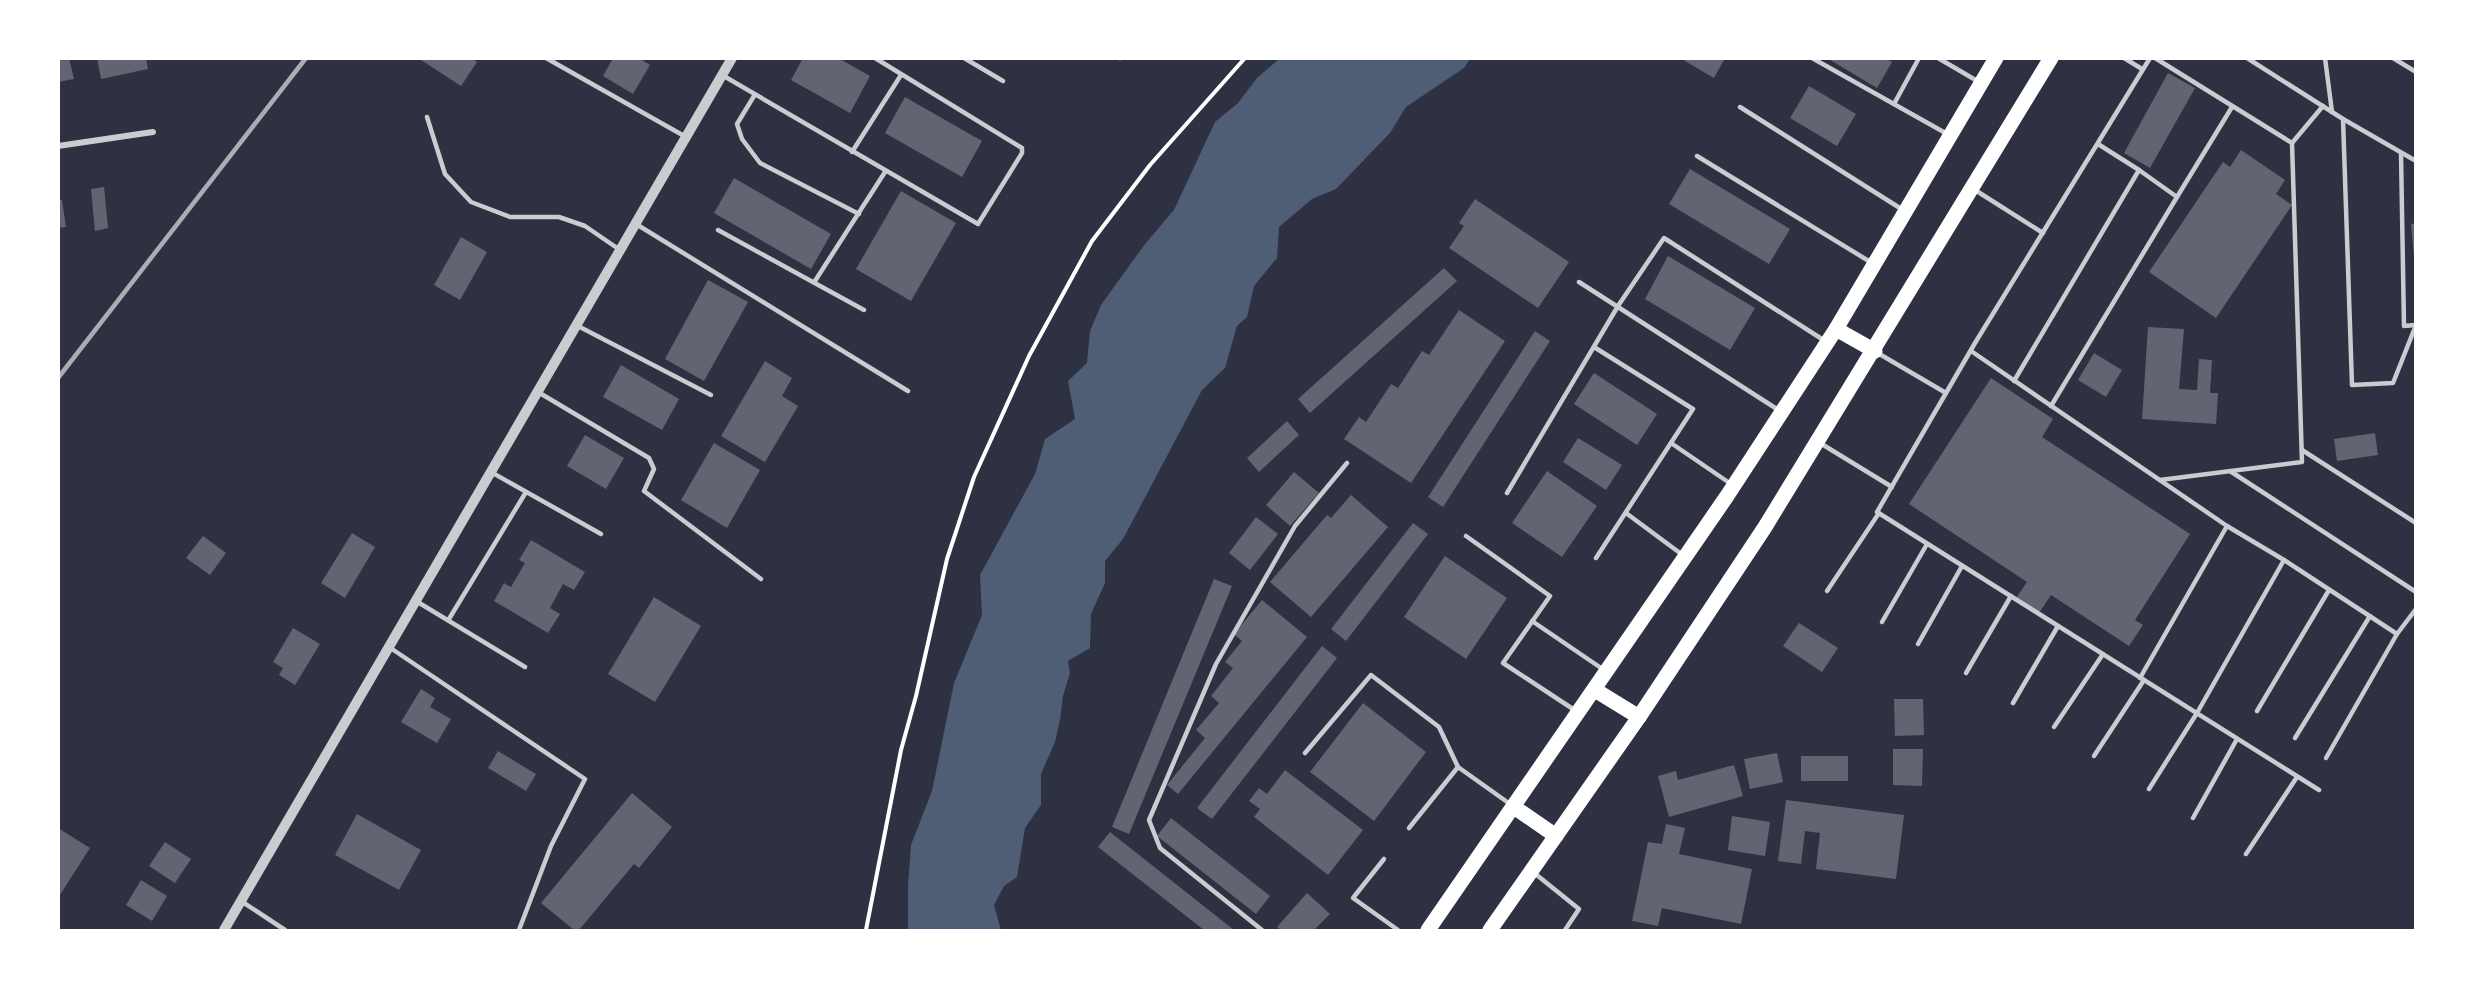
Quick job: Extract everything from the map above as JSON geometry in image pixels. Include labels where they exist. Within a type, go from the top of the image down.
[{"type":"main road","points":[[1428,930],[1515,807],[1578,712],[1596,690],[1734,486],[1836,329],[1996,58]]},
{"type":"main road","points":[[1490,930],[1639,717],[1819,442],[2051,58]]},
{"type":"main road","points":[[1836,329],[1875,351]]},
{"type":"main road","points":[[1596,690],[1639,717]]},
{"type":"main road","points":[[1515,807],[1556,836]]},
{"type":"street","points":[[224,930],[732,58]]},
{"type":"street","points":[[58,147],[153,132]]},
{"type":"lane","points":[[546,58],[686,137]]},
{"type":"lane","points":[[722,75],[754,96],[978,224],[1022,153],[1019,146],[875,58]]},
{"type":"lane","points":[[963,58],[1003,81]]},
{"type":"lane","points":[[1812,58],[1950,136]]},
{"type":"lane","points":[[1894,104],[1919,58]]},
{"type":"lane","points":[[1938,58],[1981,83]]},
{"type":"lane","points":[[2124,58],[2142,69]]},
{"type":"lane","points":[[1827,591],[1879,513],[1971,351],[2150,58]]},
{"type":"lane","points":[[2155,58],[2292,143]]},
{"type":"lane","points":[[2247,58],[2343,119],[2415,161]]},
{"type":"lane","points":[[2325,58],[2332,112]]},
{"type":"lane","points":[[2393,58],[2415,72]]},
{"type":"lane","points":[[852,152],[901,75]]},
{"type":"lane","points":[[754,96],[737,124],[742,139],[760,163],[859,214]]},
{"type":"lane","points":[[2159,480],[2302,462],[2292,143],[2323,106]]},
{"type":"lane","points":[[1740,107],[1905,212]]},
{"type":"lane","points":[[2051,406],[2232,107]]},
{"type":"lane","points":[[427,117],[445,174],[471,202],[510,217],[559,217],[585,226],[620,250]]},
{"type":"lane","points":[[2343,119],[2352,385],[2393,383],[2415,325],[2404,326],[2401,153]]},
{"type":"lane","points":[[2098,144],[2177,196]]},
{"type":"lane","points":[[1697,156],[1874,265]]},
{"type":"lane","points":[[2014,381],[2139,170]]},
{"type":"lane","points":[[815,281],[885,172]]},
{"type":"lane","points":[[1973,189],[2043,233]]},
{"type":"lane","points":[[636,224],[908,392]]},
{"type":"lane","points":[[718,230],[864,309]]},
{"type":"lane","points":[[1507,493],[1624,296],[1664,238],[1827,343]]},
{"type":"lane","points":[[1580,282],[1782,412]]},
{"type":"lane","points":[[576,325],[711,395]]},
{"type":"lane","points":[[1594,347],[1693,409],[1596,558]]},
{"type":"lane","points":[[1875,351],[1946,393]]},
{"type":"lane","points":[[1971,351],[2227,526],[2284,560],[2397,634]]},
{"type":"lane","points":[[538,392],[650,458],[654,469],[644,491],[761,579]]},
{"type":"lane","points":[[1819,442],[1892,488]]},
{"type":"lane","points":[[1671,443],[1734,486]]},
{"type":"lane","points":[[2302,450],[2415,523]]},
{"type":"lane","points":[[1262,930],[1160,848],[1149,820],[1216,664],[1294,526],[1347,463]]},
{"type":"lane","points":[[2230,471],[2415,592]]},
{"type":"lane","points":[[491,472],[600,534]]},
{"type":"lane","points":[[449,619],[526,492]]},
{"type":"lane","points":[[1626,513],[1686,558]]},
{"type":"lane","points":[[1879,513],[2319,790]]},
{"type":"lane","points":[[2094,756],[2142,679],[2227,526]]},
{"type":"lane","points":[[1466,536],[1550,596],[1503,663],[1578,712]]},
{"type":"lane","points":[[1881,622],[1927,544]]},
{"type":"lane","points":[[2149,789],[2197,713],[2284,560]]},
{"type":"lane","points":[[1918,644],[1962,566]]},
{"type":"lane","points":[[2258,711],[2329,590]]},
{"type":"lane","points":[[1966,673],[2011,596]]},
{"type":"lane","points":[[416,601],[525,667]]},
{"type":"lane","points":[[2326,758],[2397,634],[2415,609]]},
{"type":"lane","points":[[2295,738],[2370,616]]},
{"type":"lane","points":[[1532,621],[1608,672]]},
{"type":"lane","points":[[2013,702],[2058,626]]},
{"type":"lane","points":[[389,647],[585,779],[550,846],[519,930]]},
{"type":"lane","points":[[2054,727],[2103,654]]},
{"type":"lane","points":[[1305,753],[1371,675],[1439,726],[1458,767],[1515,807]]},
{"type":"lane","points":[[2193,818],[2237,739]]},
{"type":"lane","points":[[1409,828],[1458,767]]},
{"type":"lane","points":[[2246,854],[2297,777]]},
{"type":"lane","points":[[1384,859],[1353,898],[1398,930]]},
{"type":"lane","points":[[1532,871],[1579,909],[1565,930]]},
{"type":"lane","points":[[241,901],[285,930]]},
{"type":"path","points":[[866,930],[901,750],[916,696],[947,559],[974,477],[1029,356],[1092,241],[1150,165],[1245,58]]},
{"type":"water","points":[[1279,59],[1470,59],[1464,68],[1406,107],[1390,133],[1336,189],[1312,199],[1279,227],[1277,258],[1254,286],[1247,317],[1237,326],[1225,368],[1202,390],[1123,539],[1105,561],[1105,583],[1091,614],[1090,648],[1068,661],[1070,673],[1063,696],[1055,742],[1041,774],[1041,805],[1025,828],[1017,877],[1004,886],[994,905],[1001,930],[908,930],[911,845],[932,791],[954,683],[982,615],[980,575],[1035,474],[1045,439],[1075,419],[1068,381],[1087,363],[1090,331],[1101,305],[1145,244],[1174,210],[1215,122],[1238,103],[1257,78]]},
{"type":"building","points":[[69,58],[74,79],[58,82],[58,59]]},
{"type":"building","points":[[97,58],[146,58],[148,69],[101,79]]},
{"type":"building","points":[[418,58],[472,58],[477,62],[461,86]]},
{"type":"building","points":[[613,58],[639,58],[650,65],[633,94],[603,76]]},
{"type":"building","points":[[803,58],[838,58],[870,76],[850,113],[791,80]]},
{"type":"building","points":[[1680,58],[1725,58],[1714,78]]},
{"type":"building","points":[[1827,58],[1886,58],[1892,62],[1877,88]]},
{"type":"building","points":[[2168,73],[2195,88],[2150,168],[2124,153]]},
{"type":"building","points":[[1809,86],[1856,114],[1837,146],[1790,118]]},
{"type":"building","points":[[905,97],[982,141],[962,177],[885,133]]},
{"type":"building","points":[[2241,150],[2285,180],[2276,194],[2292,205],[2216,318],[2149,272],[2223,162],[2230,167]]},
{"type":"building","points":[[1690,169],[1790,229],[1769,264],[1669,204]]},
{"type":"building","points":[[734,178],[831,234],[811,269],[714,213]]},
{"type":"building","points":[[104,187],[108,228],[95,231],[91,189]]},
{"type":"building","points":[[901,191],[956,223],[911,301],[856,269]]},
{"type":"building","points":[[1475,199],[1569,262],[1538,308],[1449,248],[1464,226],[1459,223]]},
{"type":"building","points":[[58,200],[62,200],[66,227],[58,228]]},
{"type":"building","points":[[2416,223],[2416,257],[2414,257],[2411,224]]},
{"type":"building","points":[[461,237],[487,252],[460,300],[434,285]]},
{"type":"building","points":[[1668,256],[1755,308],[1730,350],[1645,299]]},
{"type":"building","points":[[1444,268],[1457,281],[1310,413],[1298,399]]},
{"type":"building","points":[[708,280],[748,302],[704,381],[665,359]]},
{"type":"building","points":[[1459,310],[1505,341],[1411,483],[1344,439],[1359,417],[1366,422],[1391,384],[1398,388],[1422,351],[1429,355]]},
{"type":"building","points":[[2148,327],[2184,329],[2179,389],[2197,390],[2199,359],[2212,360],[2210,393],[2218,393],[2216,424],[2142,419]]},
{"type":"building","points":[[1535,331],[1550,341],[1443,507],[1428,497]]},
{"type":"building","points":[[2094,353],[2122,370],[2106,397],[2078,380]]},
{"type":"building","points":[[765,361],[792,378],[782,396],[798,406],[765,462],[721,436]]},
{"type":"building","points":[[621,365],[679,399],[662,430],[603,397]]},
{"type":"building","points":[[1594,373],[1657,414],[1637,445],[1574,404]]},
{"type":"building","points":[[1991,378],[2053,419],[2042,437],[2190,534],[2135,620],[2143,625],[2129,646],[2051,595],[2039,613],[2016,598],[2027,582],[1909,504]]},
{"type":"building","points":[[1287,421],[1299,435],[1259,472],[1247,458]]},
{"type":"building","points":[[2375,433],[2378,455],[2337,461],[2334,439]]},
{"type":"building","points":[[585,435],[624,458],[606,489],[567,466]]},
{"type":"building","points":[[1578,438],[1622,465],[1606,490],[1563,462]]},
{"type":"building","points":[[714,443],[760,470],[727,528],[681,500]]},
{"type":"building","points":[[1547,471],[1597,506],[1562,557],[1512,523]]},
{"type":"building","points":[[1294,472],[1319,493],[1290,526],[1266,505]]},
{"type":"building","points":[[1351,495],[1388,527],[1311,617],[1270,582],[1327,515],[1331,518]]},
{"type":"building","points":[[1256,517],[1278,534],[1250,570],[1229,553]]},
{"type":"building","points":[[1413,523],[1428,534],[1346,641],[1331,629]]},
{"type":"building","points":[[352,533],[375,547],[345,598],[321,583]]},
{"type":"building","points":[[203,536],[226,553],[210,575],[186,558]]},
{"type":"building","points":[[531,540],[585,572],[574,590],[563,584],[550,608],[560,614],[548,633],[494,601],[504,583],[511,587],[525,563],[519,560]]},
{"type":"building","points":[[1445,556],[1507,598],[1466,659],[1404,617]]},
{"type":"building","points":[[1214,579],[1232,586],[1129,834],[1112,827]]},
{"type":"building","points":[[654,597],[701,626],[655,702],[608,674]]},
{"type":"building","points":[[1262,600],[1307,637],[1178,794],[1167,785],[1205,738],[1196,730],[1219,703],[1211,696],[1233,668],[1225,662],[1242,641],[1234,634]]},
{"type":"building","points":[[1799,623],[1838,648],[1822,672],[1783,646]]},
{"type":"building","points":[[293,628],[320,644],[295,685],[279,675],[283,668],[273,662]]},
{"type":"building","points":[[1322,646],[1337,658],[1212,819],[1197,808]]},
{"type":"building","points":[[421,689],[435,698],[430,707],[451,719],[437,743],[401,722]]},
{"type":"building","points":[[1894,699],[1923,699],[1924,735],[1895,736]]},
{"type":"building","points":[[1363,703],[1426,752],[1374,821],[1310,772]]},
{"type":"building","points":[[1893,749],[1923,749],[1922,786],[1893,785]]},
{"type":"building","points":[[498,751],[536,774],[526,791],[488,768]]},
{"type":"building","points":[[1777,753],[1783,782],[1750,789],[1744,759]]},
{"type":"building","points":[[1801,756],[1848,756],[1848,781],[1801,781]]},
{"type":"building","points":[[1734,765],[1743,796],[1669,817],[1658,776],[1676,771],[1678,780]]},
{"type":"building","points":[[1285,770],[1363,830],[1328,875],[1254,817],[1260,809],[1249,801],[1259,788],[1267,794]]},
{"type":"building","points":[[632,793],[672,827],[639,868],[634,864],[579,930],[574,930],[541,903]]},
{"type":"building","points":[[1786,800],[1904,815],[1896,879],[1816,869],[1820,833],[1805,831],[1801,864],[1778,861]]},
{"type":"building","points":[[357,814],[421,850],[399,890],[335,855]]},
{"type":"building","points":[[1732,816],[1770,822],[1765,856],[1728,850]]},
{"type":"building","points":[[1171,818],[1270,896],[1256,914],[1157,836]]},
{"type":"building","points":[[1666,824],[1685,828],[1679,854],[1752,869],[1741,924],[1662,908],[1658,926],[1632,921],[1648,842],[1662,844]]},
{"type":"building","points":[[58,828],[90,848],[58,898]]},
{"type":"building","points":[[1110,832],[1234,930],[1204,930],[1098,847]]},
{"type":"building","points":[[165,842],[191,859],[175,883],[149,866]]},
{"type":"building","points":[[141,880],[167,896],[152,921],[126,905]]},
{"type":"building","points":[[1307,893],[1330,914],[1314,930],[1281,930],[1277,927]]},
{"type":"railway","points":[[58,378],[306,58]]}]
